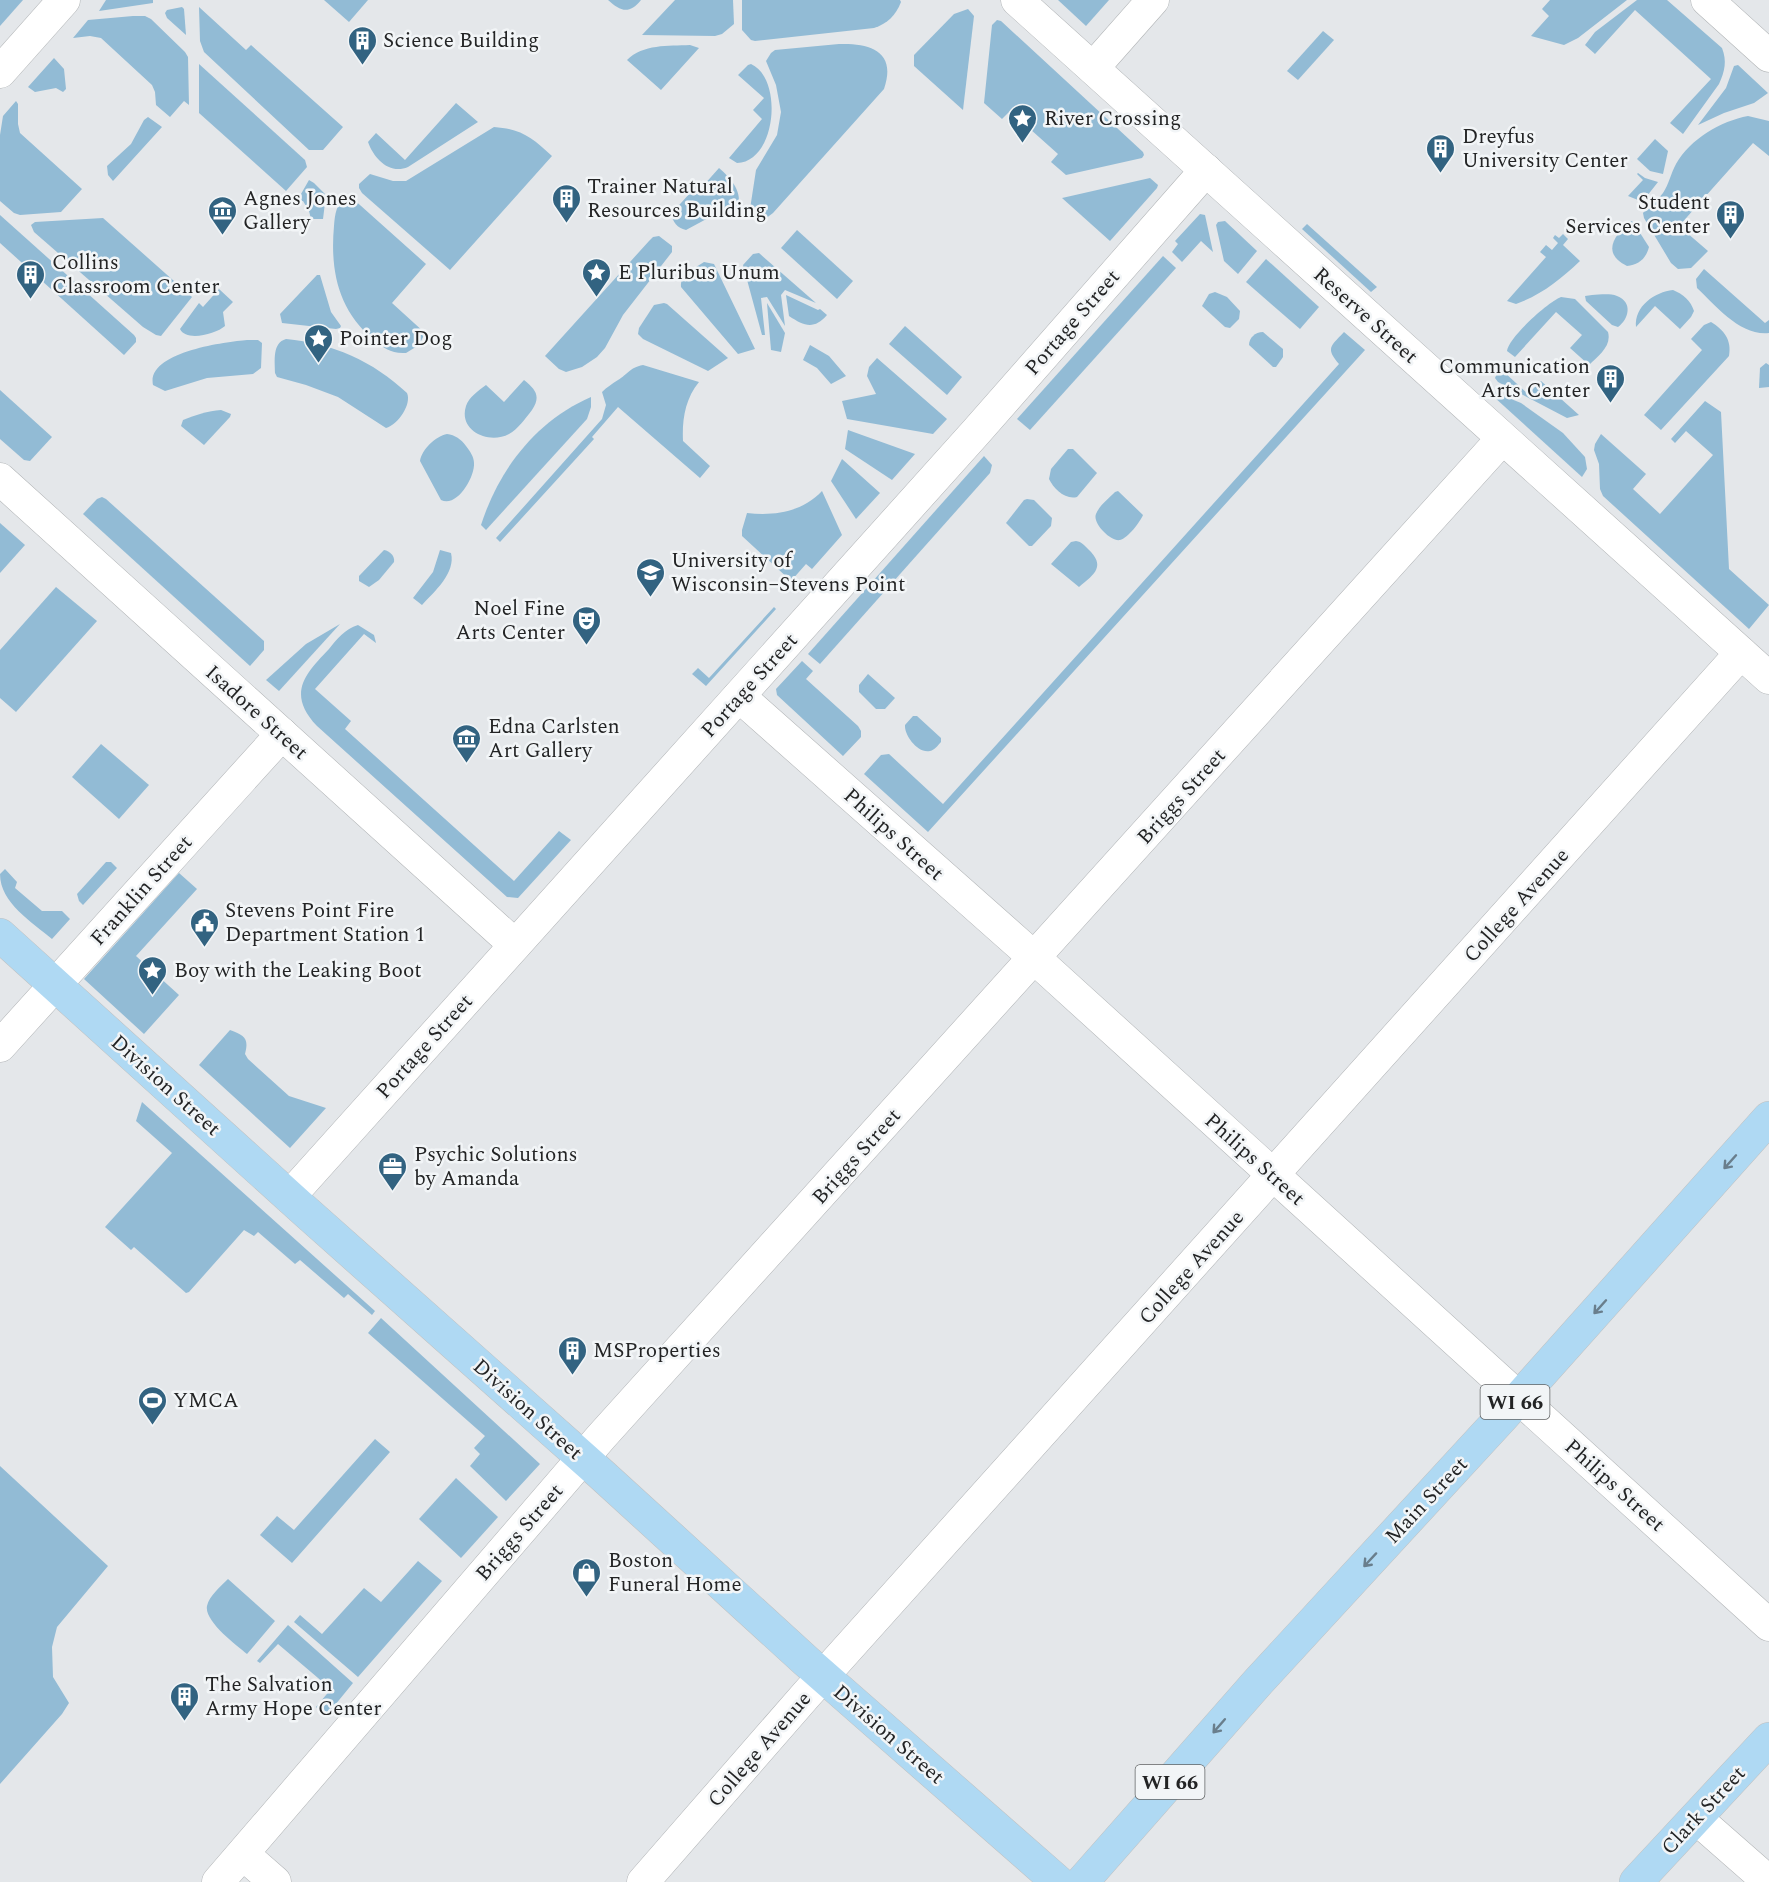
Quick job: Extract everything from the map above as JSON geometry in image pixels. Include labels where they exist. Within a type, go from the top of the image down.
[{"type":"main road","name":"Division Street","points":[[0,935],[289,1197],[583,1457],[823,1676],[1058,1882]]},
{"type":"main road","name":"Main Street","points":[[1082,1882],[1258,1683],[1769,1118]]},
{"type":"main road","name":"Clark Street","points":[[1636,1882],[1769,1739]]},
{"type":"street","points":[[0,72],[64,0]]},
{"type":"street","name":"Reserve Street","points":[[1017,0],[1769,678]]},
{"type":"street","points":[[1093,68],[1153,0]]},
{"type":"street","points":[[1707,0],[1769,56]]},
{"type":"street","name":"Portage Street","points":[[289,1197],[976,432],[1206,170]]},
{"type":"street","name":"Briggs Street","points":[[218,1882],[583,1457],[1035,959],[1502,439]]},
{"type":"street","name":"Isadore Street","points":[[0,479],[515,945]]},
{"type":"street","name":"College Avenue","points":[[643,1882],[823,1676],[1741,653]]},
{"type":"street","name":"Philips Street","points":[[739,696],[1035,959],[1769,1625]]},
{"type":"street","name":"Franklin Street","points":[[0,1046],[282,734]]},
{"type":"street","points":[[1696,1818],[1769,1882]]},
{"type":"street","points":[[243,1854],[275,1882]]},
{"type":"shaded area","points":[[0,0],[23,0],[0,26]]},
{"type":"shaded area","points":[[106,0],[153,0],[153,3],[99,11]]},
{"type":"shaded area","points":[[324,0],[368,0],[349,22]]},
{"type":"shaded area","points":[[608,0],[641,0],[632,8],[624,10]]},
{"type":"shaded area","points":[[675,0],[733,0],[734,24],[722,34],[715,36],[642,35]]},
{"type":"shaded area","points":[[742,0],[900,0],[901,2],[890,18],[874,28],[755,41],[751,40],[742,30]]},
{"type":"shaded area","points":[[1058,0],[1109,0],[1086,26]]},
{"type":"shaded area","points":[[1550,0],[1627,0],[1578,38],[1564,45],[1531,36],[1549,16],[1542,9]]},
{"type":"shaded area","points":[[1637,0],[1667,0],[1722,48],[1725,66],[1719,84],[1683,134],[1670,123],[1711,79],[1635,10],[1595,54],[1585,45],[1595,32]]},
{"type":"shaded area","points":[[182,7],[186,35],[167,18],[165,13],[167,10]]},
{"type":"shaded area","points":[[199,7],[246,50],[251,45],[343,127],[323,150],[309,150],[204,52],[200,41]]},
{"type":"shaded area","points":[[968,9],[974,16],[963,110],[914,66],[914,55],[954,14]]},
{"type":"shaded area","points":[[145,16],[151,19],[188,57],[189,105],[184,101],[170,117],[156,105],[152,85],[101,38],[90,36],[73,38],[88,20]]},
{"type":"shaded area","points":[[997,20],[1001,21],[1143,152],[1142,158],[1066,175],[1051,162],[1058,154],[1010,111],[1002,119],[984,103],[992,25]]},
{"type":"shaded area","points":[[1323,31],[1334,40],[1298,80],[1287,71]]},
{"type":"shaded area","points":[[839,44],[861,45],[878,52],[884,58],[887,76],[884,89],[773,213],[765,219],[752,215],[750,209],[756,170],[777,135],[781,112],[776,85],[766,61],[775,50]]},
{"type":"shaded area","points":[[690,45],[699,48],[661,90],[627,60],[648,48]]},
{"type":"shaded area","points":[[54,58],[64,69],[66,89],[63,92],[56,88],[35,92],[28,87]]},
{"type":"shaded area","points":[[199,64],[305,160],[307,167],[286,191],[199,113]]},
{"type":"shaded area","points":[[751,64],[761,73],[768,86],[771,119],[760,149],[750,159],[737,163],[729,158],[762,119],[753,110],[764,98],[738,75]]},
{"type":"shaded area","points":[[1738,65],[1768,93],[1754,103],[1698,125],[1726,88],[1734,66]]},
{"type":"shaded area","points":[[16,101],[20,133],[82,189],[61,212],[20,215],[14,213],[0,201],[0,135],[3,116]]},
{"type":"shaded area","points":[[456,103],[478,122],[408,167],[395,169],[389,167],[374,154],[368,142],[376,133],[405,160]]},
{"type":"shaded area","points":[[1748,116],[1769,121],[1769,156],[1753,143],[1679,226],[1708,251],[1691,268],[1678,269],[1671,263],[1643,213],[1663,193],[1676,164],[1689,147],[1707,132],[1727,122]]},
{"type":"shaded area","points":[[148,117],[162,127],[113,181],[108,175],[107,166],[131,144]]},
{"type":"shaded area","points":[[494,127],[519,132],[552,156],[450,270],[362,193],[359,184],[370,174],[393,181],[406,181]]},
{"type":"shaded area","points":[[1655,139],[1668,151],[1663,174],[1650,171],[1637,159]]},
{"type":"shaded area","points":[[719,168],[732,181],[738,192],[737,209],[712,216],[686,230],[680,228],[674,222],[671,214],[691,192],[695,195]]},
{"type":"shaded area","points":[[1638,173],[1658,182],[1647,196],[1638,200],[1628,196],[1643,180]]},
{"type":"shaded area","points":[[1150,178],[1158,185],[1157,188],[1110,241],[1062,198]]},
{"type":"shaded area","points":[[309,180],[326,195],[323,219],[311,219],[303,201],[297,201]]},
{"type":"shaded area","points":[[346,197],[351,197],[426,264],[392,303],[425,333],[419,345],[406,353],[388,350],[373,339],[361,328],[344,302],[335,273],[333,242],[337,210]]},
{"type":"shaded area","points":[[1200,214],[1205,215],[1213,252],[1201,241],[1182,262],[1172,252],[1178,244],[1175,241]]},
{"type":"shaded area","points":[[0,215],[134,335],[136,342],[124,355],[0,243]]},
{"type":"shaded area","points":[[103,218],[192,297],[161,336],[143,327],[34,232],[31,225],[35,222]]},
{"type":"shaded area","points":[[1225,221],[1257,251],[1238,274],[1224,261],[1216,225],[1218,222]]},
{"type":"shaded area","points":[[1631,221],[1649,247],[1641,261],[1627,266],[1619,261],[1612,250],[1615,238]]},
{"type":"shaded area","points":[[1307,224],[1377,287],[1371,292],[1302,229]]},
{"type":"shaded area","points":[[797,230],[853,281],[837,299],[781,248]]},
{"type":"shaded area","points":[[1563,234],[1568,239],[1563,245],[1580,261],[1558,281],[1534,296],[1516,304],[1507,301],[1546,257],[1540,252],[1546,245],[1552,250],[1558,243],[1553,238],[1555,235],[1559,238]]},
{"type":"shaded area","points":[[659,236],[672,246],[672,252],[623,315],[605,348],[597,357],[582,367],[566,372],[559,369],[545,356],[649,241]]},
{"type":"shaded area","points":[[759,253],[816,303],[785,290],[781,295],[785,326],[767,297],[761,298],[765,335],[762,335],[743,265],[753,254]]},
{"type":"shaded area","points":[[1163,256],[1176,268],[1030,430],[1017,419]]},
{"type":"shaded area","points":[[1266,259],[1319,307],[1300,329],[1246,282]]},
{"type":"shaded area","points":[[704,262],[714,264],[755,349],[738,354],[681,287],[685,275]]},
{"type":"shaded area","points":[[1704,269],[1765,323],[1769,320],[1769,333],[1758,333],[1738,325],[1712,303],[1697,288],[1696,279]]},
{"type":"shaded area","points":[[317,275],[320,275],[331,312],[341,326],[340,328],[282,323],[280,314]]},
{"type":"shaded area","points":[[219,289],[233,302],[223,312],[225,326],[215,332],[195,336],[183,333],[180,329],[199,303],[203,307]]},
{"type":"shaded area","points":[[1673,290],[1686,298],[1694,311],[1680,329],[1655,306],[1636,327],[1638,313],[1647,301],[1666,291]]},
{"type":"shaded area","points":[[1215,292],[1227,297],[1240,311],[1239,319],[1230,328],[1225,327],[1202,306],[1209,294]]},
{"type":"shaded area","points":[[786,295],[820,309],[827,315],[813,325],[799,322],[789,316]]},
{"type":"shaded area","points":[[1611,295],[1622,299],[1628,311],[1622,324],[1618,327],[1612,325],[1586,301],[1585,296]]},
{"type":"shaded area","points":[[1561,297],[1575,299],[1608,332],[1606,346],[1589,365],[1570,348],[1582,335],[1556,312],[1515,357],[1507,351],[1514,338],[1530,321]]},
{"type":"shaded area","points":[[664,303],[728,358],[708,371],[643,339],[638,334],[639,328],[654,305]]},
{"type":"shaded area","points":[[767,303],[785,333],[781,352],[771,350]]},
{"type":"shaded area","points":[[1711,322],[1726,336],[1730,350],[1729,356],[1661,430],[1644,415],[1702,350],[1691,339],[1704,325]]},
{"type":"shaded area","points":[[905,326],[962,377],[947,395],[889,344]]},
{"type":"shaded area","points":[[1263,332],[1283,349],[1283,357],[1276,367],[1273,367],[1249,345],[1253,336]]},
{"type":"shaded area","points":[[1344,332],[1365,350],[928,832],[864,774],[881,755],[889,754],[943,804],[1339,364],[1332,354],[1331,347]]},
{"type":"shaded area","points":[[286,339],[336,349],[366,363],[407,393],[408,403],[403,414],[395,423],[386,428],[338,397],[277,377],[275,373],[276,348]]},
{"type":"shaded area","points":[[258,340],[262,343],[261,368],[253,374],[207,378],[165,391],[153,385],[154,374],[162,364],[174,357],[206,346]]},
{"type":"shaded area","points":[[810,345],[829,356],[846,376],[831,384],[817,368],[803,360]]},
{"type":"shaded area","points":[[877,358],[947,419],[933,434],[847,419],[842,401],[876,394],[867,376],[869,367]]},
{"type":"shaded area","points":[[1502,362],[1508,365],[1503,371],[1528,394],[1541,381],[1579,415],[1567,418],[1498,382],[1495,378]]},
{"type":"shaded area","points":[[1766,363],[1769,365],[1769,387],[1759,388],[1760,368]]},
{"type":"shaded area","points":[[643,365],[699,382],[690,395],[685,410],[683,441],[710,466],[700,478],[618,407],[592,437],[594,439],[500,542],[496,538],[602,419],[606,405],[602,392],[632,369]]},
{"type":"shaded area","points":[[524,380],[532,387],[537,397],[532,410],[521,424],[509,434],[493,438],[484,437],[471,429],[465,415],[467,403],[474,394],[486,385],[504,402]]},
{"type":"shaded area","points":[[0,390],[52,437],[30,461],[24,460],[0,439]]},
{"type":"shaded area","points":[[1494,392],[1521,403],[1563,433],[1585,457],[1587,469],[1582,477],[1494,397]]},
{"type":"shaded area","points":[[591,397],[587,419],[486,530],[481,525],[489,504],[509,466],[522,449],[553,419]]},
{"type":"shaded area","points":[[1705,401],[1721,412],[1729,569],[1769,605],[1749,629],[1603,496],[1600,489],[1599,464],[1594,450],[1601,434],[1646,474],[1633,489],[1660,514],[1713,455],[1686,431],[1675,443],[1671,439]]},
{"type":"shaded area","points":[[221,410],[231,414],[230,417],[204,445],[181,426],[183,420],[188,418]]},
{"type":"shaded area","points":[[848,430],[915,454],[892,480],[845,449]]},
{"type":"shaded area","points":[[447,434],[462,441],[472,454],[474,469],[459,496],[447,501],[441,500],[420,461],[430,444],[438,437]]},
{"type":"shaded area","points":[[1068,449],[1073,449],[1097,473],[1077,497],[1068,497],[1060,493],[1049,479],[1051,469]]},
{"type":"shaded area","points":[[984,456],[992,465],[990,473],[820,664],[808,654]]},
{"type":"shaded area","points":[[842,459],[880,493],[856,519],[831,481]]},
{"type":"shaded area","points":[[822,491],[842,535],[812,569],[806,564],[791,581],[742,536],[747,513],[768,514],[788,511],[806,504]]},
{"type":"shaded area","points":[[1118,491],[1143,515],[1130,533],[1123,539],[1116,540],[1099,527],[1096,514],[1102,505]]},
{"type":"shaded area","points":[[102,497],[264,641],[264,650],[250,666],[83,514],[97,499]]},
{"type":"shaded area","points":[[1027,499],[1034,500],[1052,518],[1051,526],[1032,546],[1029,546],[1006,523]]},
{"type":"shaded area","points":[[0,523],[25,545],[0,573]]},
{"type":"shaded area","points":[[1076,541],[1083,544],[1093,555],[1097,565],[1094,574],[1079,587],[1051,564],[1071,542]]},
{"type":"shaded area","points":[[384,550],[392,554],[394,562],[379,580],[369,587],[359,581],[359,576]]},
{"type":"shaded area","points":[[440,550],[451,553],[450,568],[443,582],[422,605],[413,598],[433,572]]},
{"type":"shaded area","points":[[56,587],[97,621],[16,712],[0,698],[0,650]]},
{"type":"shaded area","points":[[774,607],[776,609],[706,686],[692,674],[698,668],[709,678]]},
{"type":"shaded area","points":[[340,624],[279,691],[266,680],[306,644]]},
{"type":"shaded area","points":[[358,625],[374,635],[376,643],[364,634],[315,689],[351,721],[345,729],[514,881],[559,831],[571,840],[518,898],[507,897],[317,726],[308,715],[301,694],[306,676],[338,638]]},
{"type":"shaded area","points":[[802,661],[813,671],[806,679],[861,731],[861,737],[843,756],[777,695],[776,689]]},
{"type":"shaded area","points":[[868,674],[895,698],[885,709],[876,709],[859,692],[859,685]]},
{"type":"shaded area","points":[[913,716],[917,716],[941,738],[941,742],[933,750],[921,750],[909,738],[905,725]]},
{"type":"shaded area","points":[[101,744],[149,785],[119,819],[72,777]]},
{"type":"shaded area","points":[[106,862],[111,862],[117,868],[83,905],[77,894]]},
{"type":"shaded area","points":[[5,869],[17,882],[15,888],[42,911],[62,911],[70,919],[52,939],[11,903],[1,884],[0,874]]},
{"type":"shaded area","points":[[179,873],[197,889],[136,956],[179,995],[144,1034],[84,979]]},
{"type":"shaded area","points":[[230,1030],[245,1038],[245,1054],[248,1059],[289,1096],[326,1108],[290,1148],[199,1065]]},
{"type":"shaded area","points":[[142,1102],[375,1311],[372,1315],[348,1294],[344,1298],[300,1260],[295,1264],[258,1232],[254,1236],[244,1230],[186,1293],[134,1247],[131,1250],[105,1227],[172,1153],[136,1121]]},
{"type":"shaded area","points":[[381,1318],[540,1464],[506,1501],[470,1466],[480,1454],[474,1448],[485,1436],[368,1333]]},
{"type":"shaded area","points":[[375,1439],[390,1452],[292,1563],[260,1535],[277,1516],[294,1530]]},
{"type":"shaded area","points":[[0,1466],[108,1566],[57,1627],[52,1647],[53,1677],[69,1703],[62,1714],[0,1784]]},
{"type":"shaded area","points":[[456,1478],[498,1517],[461,1558],[419,1519]]},
{"type":"shaded area","points":[[418,1561],[442,1581],[358,1677],[294,1622],[300,1615],[322,1634],[364,1588],[381,1602]]},
{"type":"shaded area","points":[[228,1579],[275,1621],[247,1654],[215,1625],[207,1612],[210,1599]]},
{"type":"shaded area","points":[[288,1625],[353,1683],[326,1716],[316,1707],[331,1689],[278,1644],[260,1663],[257,1661]]},
{"type":"place","name":"Science Building","points":[[362,66]]},
{"type":"place","name":"River Crossing","points":[[1023,144]]},
{"type":"place","name":"Dreyfus University Center","points":[[1441,174]]},
{"type":"place","name":"Trainer Natural Resources Building","points":[[566,224]]},
{"type":"place","name":"Agnes Jones Gallery","points":[[222,236]]},
{"type":"place","name":"Student Services Center","points":[[1731,240]]},
{"type":"place","name":"E Pluribus Unum","points":[[597,298]]},
{"type":"place","name":"Collins Classroom Center","points":[[31,300]]},
{"type":"place","name":"Pointer Dog","points":[[318,364]]},
{"type":"place","name":"Communication Arts Center","points":[[1611,404]]},
{"type":"place","name":"University of Wisconsin–Stevens Point","points":[[650,598]]},
{"type":"place","name":"Noel Fine Arts Center","points":[[586,646]]},
{"type":"place","name":"Edna Carlsten Art Gallery","points":[[467,764]]},
{"type":"place","name":"Stevens Point Fire Department Station 1","points":[[204,948]]},
{"type":"place","name":"Boy with the Leaking Boot","points":[[153,996]]},
{"type":"place","name":"Psychic Solutions by Amanda","points":[[393,1192]]},
{"type":"place","name":"MSProperties","points":[[572,1376]]},
{"type":"place","name":"YMCA","points":[[152,1426]]},
{"type":"place","name":"Boston Funeral Home","points":[[587,1598]]},
{"type":"place","name":"The Salvation Army Hope Center","points":[[184,1722]]}]
